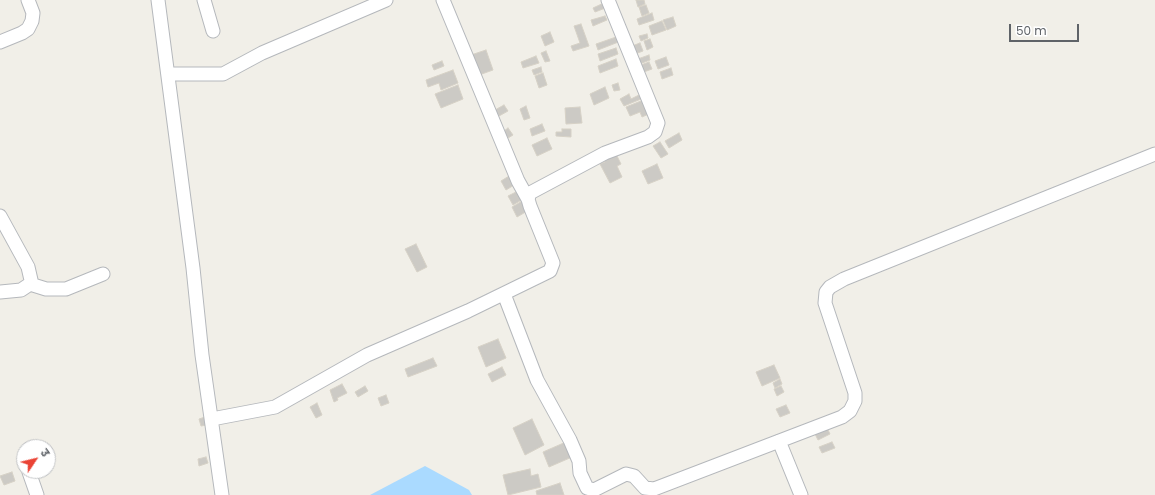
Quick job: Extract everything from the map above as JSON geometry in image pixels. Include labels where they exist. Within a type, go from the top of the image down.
[{"type":"street","points":[[0,42],[28,29],[32,21],[33,13],[28,0]]},
{"type":"street","points":[[158,0],[222,495]]},
{"type":"street","points":[[204,0],[213,31]]},
{"type":"street","points":[[168,74],[224,74],[258,55],[386,0]]},
{"type":"street","points":[[212,418],[275,407],[367,355],[546,274],[553,266],[528,199],[518,181],[443,0]]},
{"type":"street","points":[[528,199],[530,192],[539,186],[616,148],[648,137],[655,132],[658,123],[608,0]]},
{"type":"street","points":[[504,294],[537,380],[570,440],[579,461],[580,473],[586,492],[594,490],[626,474],[634,476],[645,488],[654,489],[842,417],[850,411],[853,406],[854,393],[852,382],[825,303],[826,292],[830,287],[844,279],[1155,154]]},
{"type":"street","points":[[0,216],[28,267],[31,280],[30,284]]},
{"type":"street","points":[[0,292],[21,290],[30,284],[46,288],[66,289],[103,274]]},
{"type":"street","points":[[779,441],[801,495]]},
{"type":"street","points":[[31,479],[37,495]]},
{"type":"water","points":[[425,466],[469,490],[472,495],[370,495]]},
{"type":"building","points":[[636,0],[644,0],[645,4],[638,7]]},
{"type":"building","points":[[606,2],[608,7],[595,12],[593,8]]},
{"type":"building","points":[[646,5],[649,13],[642,16],[639,7]]},
{"type":"building","points":[[652,13],[654,20],[639,25],[637,19]]},
{"type":"building","points":[[605,16],[607,20],[593,26],[591,20]]},
{"type":"building","points":[[673,17],[676,26],[667,30],[663,20]]},
{"type":"building","points":[[662,21],[666,30],[652,35],[649,26]]},
{"type":"building","points":[[581,24],[589,46],[573,51],[571,46],[580,43],[574,26]]},
{"type":"building","points":[[550,32],[554,42],[545,46],[541,36]]},
{"type":"building","points":[[647,34],[648,38],[641,41],[639,36]]},
{"type":"building","points":[[619,36],[621,41],[598,50],[596,44]]},
{"type":"building","points":[[650,39],[653,47],[647,50],[644,41]]},
{"type":"building","points":[[640,43],[643,51],[635,54],[632,46]]},
{"type":"building","points":[[616,48],[618,54],[600,61],[598,54]]},
{"type":"building","points":[[486,50],[493,70],[479,75],[471,55]]},
{"type":"building","points":[[546,51],[550,61],[545,62],[541,53]]},
{"type":"building","points":[[649,55],[650,60],[637,65],[635,60]]},
{"type":"building","points":[[536,56],[539,63],[523,68],[521,62]]},
{"type":"building","points":[[666,57],[669,65],[658,69],[655,61]]},
{"type":"building","points":[[616,59],[618,66],[600,73],[598,66]]},
{"type":"building","points":[[442,61],[444,66],[434,70],[432,65]]},
{"type":"building","points":[[649,62],[652,69],[641,73],[638,66]]},
{"type":"building","points":[[541,67],[542,72],[534,75],[532,70]]},
{"type":"building","points":[[671,68],[673,75],[662,79],[660,72]]},
{"type":"building","points":[[453,70],[458,83],[441,90],[439,83],[428,87],[426,80]]},
{"type":"building","points":[[543,73],[547,85],[539,88],[535,76]]},
{"type":"building","points":[[618,83],[620,90],[614,91],[612,85]]},
{"type":"building","points":[[458,85],[463,99],[441,108],[435,94]]},
{"type":"building","points":[[605,87],[609,98],[594,105],[590,94]]},
{"type":"building","points":[[629,94],[631,99],[639,95],[641,99],[624,106],[620,99]]},
{"type":"building","points":[[646,99],[651,113],[642,117],[640,112],[630,116],[626,107]]},
{"type":"building","points":[[504,105],[508,111],[499,116],[495,110]]},
{"type":"building","points":[[526,106],[530,118],[524,120],[520,109]]},
{"type":"building","points":[[580,107],[582,123],[566,124],[565,108]]},
{"type":"building","points":[[542,124],[545,131],[532,136],[530,129]]},
{"type":"building","points":[[508,128],[513,135],[508,138],[504,131]]},
{"type":"building","points":[[562,129],[571,129],[571,137],[556,136],[556,132],[562,132]]},
{"type":"building","points":[[679,133],[682,140],[669,148],[665,141]]},
{"type":"building","points":[[547,138],[552,149],[537,156],[532,145]]},
{"type":"building","points":[[660,142],[668,154],[661,158],[653,146]]},
{"type":"building","points":[[615,152],[621,164],[617,166],[622,177],[610,183],[600,164],[605,162],[603,158]]},
{"type":"building","points":[[657,164],[663,178],[648,184],[642,171]]},
{"type":"building","points":[[514,173],[519,182],[506,190],[501,181]]},
{"type":"building","points":[[520,190],[525,198],[513,205],[508,196]]},
{"type":"building","points":[[524,200],[529,210],[517,217],[512,207]]},
{"type":"building","points":[[416,244],[427,267],[417,272],[405,249]]},
{"type":"building","points":[[498,339],[506,358],[486,367],[478,347]]},
{"type":"building","points":[[433,358],[437,366],[408,377],[405,369]]},
{"type":"building","points":[[774,365],[780,378],[762,386],[756,372]]},
{"type":"building","points":[[502,367],[506,375],[492,382],[488,374]]},
{"type":"building","points":[[780,379],[782,384],[775,388],[773,383]]},
{"type":"building","points":[[342,384],[347,393],[337,398],[338,400],[334,402],[330,390]]},
{"type":"building","points":[[365,386],[368,391],[358,397],[355,392]]},
{"type":"building","points":[[781,386],[784,392],[777,396],[774,389]]},
{"type":"building","points":[[386,395],[389,403],[381,406],[378,398]]},
{"type":"building","points":[[317,403],[322,415],[316,418],[310,407]]},
{"type":"building","points":[[786,405],[790,413],[780,417],[776,409]]},
{"type":"building","points":[[205,417],[207,425],[201,426],[199,419]]},
{"type":"building","points":[[532,419],[544,445],[525,455],[513,428]]},
{"type":"building","points":[[826,426],[830,434],[818,440],[814,432]]},
{"type":"building","points":[[566,442],[572,457],[549,467],[543,452]]},
{"type":"building","points":[[832,442],[835,448],[822,453],[819,447]]},
{"type":"building","points":[[206,457],[208,463],[199,466],[198,459]]},
{"type":"building","points":[[530,469],[531,476],[538,474],[541,487],[508,495],[503,475]]},
{"type":"building","points":[[12,472],[15,481],[4,485],[0,476]]},
{"type":"building","points":[[560,483],[564,495],[537,495],[536,491]]}]
